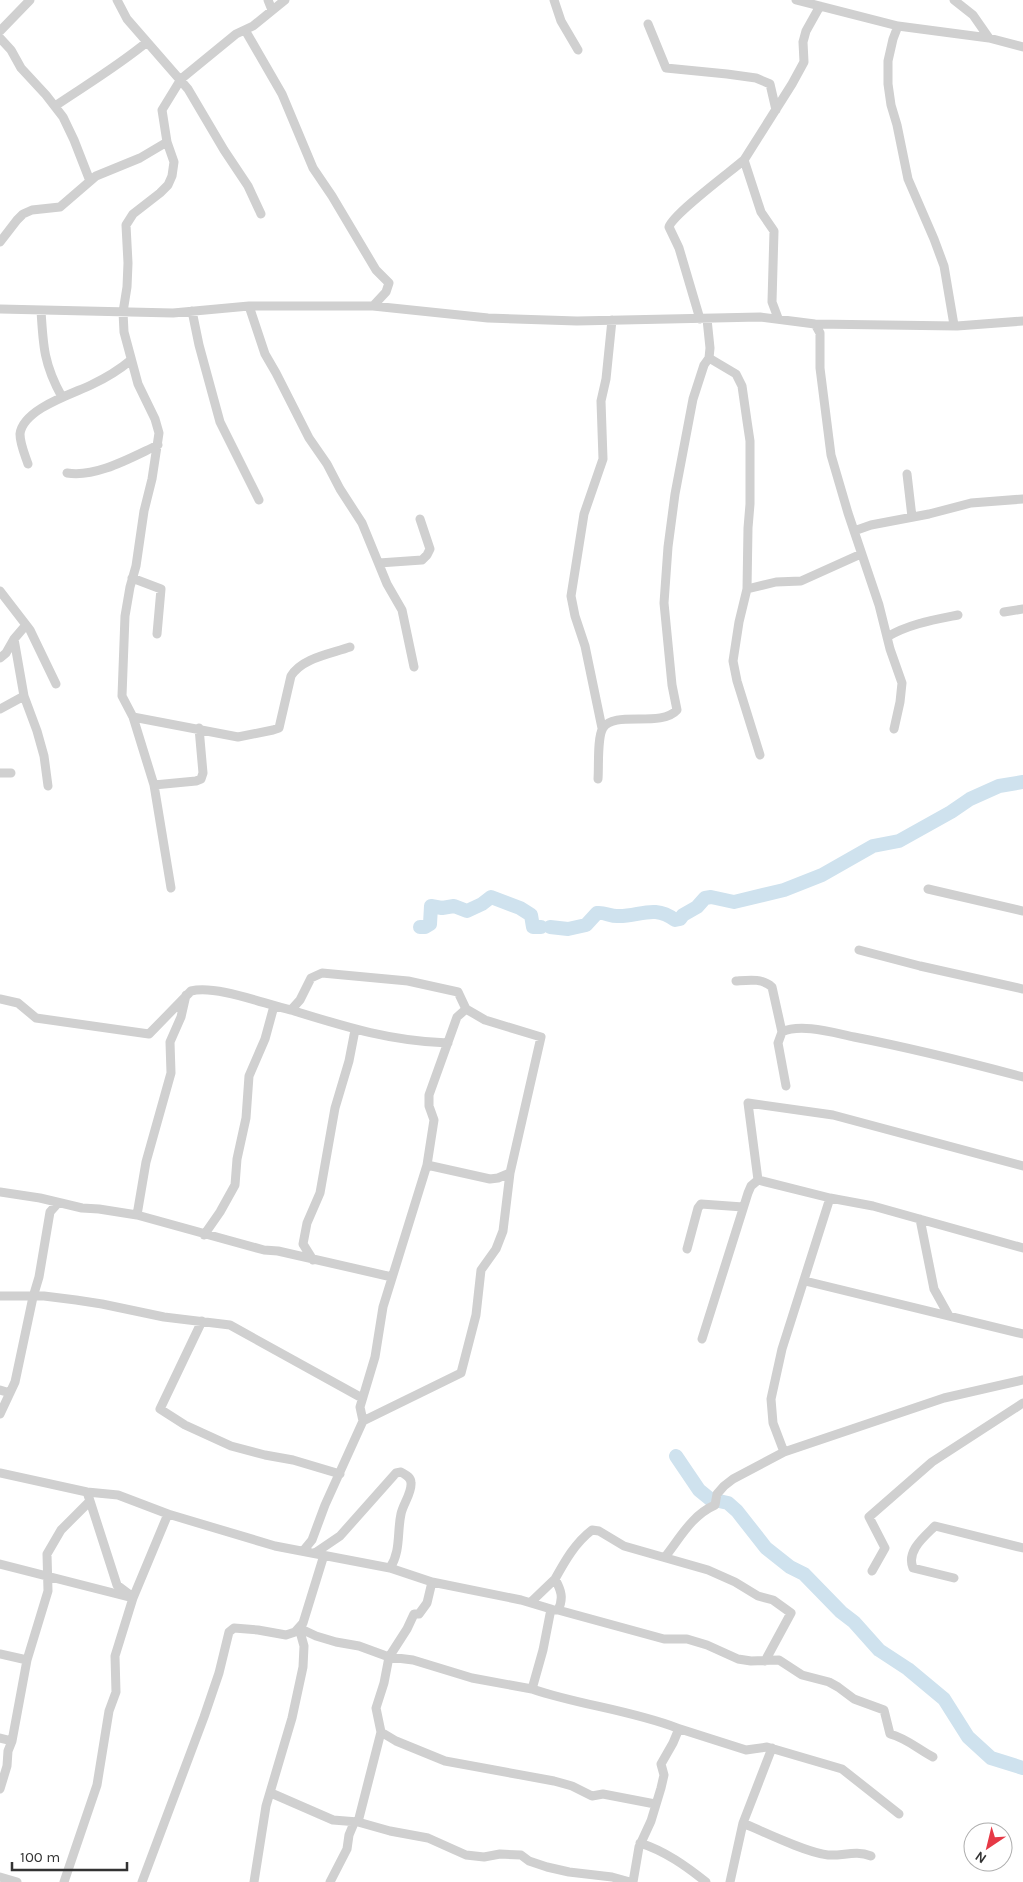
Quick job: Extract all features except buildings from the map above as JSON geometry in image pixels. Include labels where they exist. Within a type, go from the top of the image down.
[{"type":"street","points":[[0,31],[30,0]]},
{"type":"street","points":[[117,0],[127,19],[181,79],[248,186],[261,214]]},
{"type":"street","points":[[268,0],[272,10]]},
{"type":"street","points":[[171,888],[154,785],[133,717],[122,696],[125,616],[159,433],[155,419],[138,384],[124,332],[123,312],[128,271],[126,225],[132,214],[168,185],[172,176],[174,162],[167,142],[162,110],[181,79],[236,34],[252,26],[285,0]]},
{"type":"street","points":[[554,0],[561,21],[578,50]]},
{"type":"street","points":[[796,0],[898,26],[989,38],[1023,47]]},
{"type":"street","points":[[954,0],[976,19],[989,38]]},
{"type":"street","points":[[602,728],[618,720],[664,718],[672,716],[677,710],[672,685],[664,603],[669,540],[675,494],[693,399],[704,364],[709,358],[710,348],[704,319],[673,232],[669,227],[674,219],[698,196],[744,160],[804,62],[803,42],[806,30],[820,6]]},
{"type":"street","points":[[648,24],[666,68],[756,78],[770,84],[776,110]]},
{"type":"street","points":[[898,26],[888,61],[888,84],[891,105],[908,179],[944,266],[954,325]]},
{"type":"street","points":[[245,30],[282,94],[313,168],[376,270],[389,283],[386,292],[373,306]]},
{"type":"street","points":[[0,38],[11,50],[21,68],[63,117],[90,181]]},
{"type":"street","points":[[55,106],[94,79],[122,63],[147,42]]},
{"type":"street","points":[[0,242],[24,214],[32,210],[60,207],[90,181],[104,172],[140,158],[167,142]]},
{"type":"street","points":[[744,160],[762,212],[774,231],[772,302],[778,318]]},
{"type":"street","points":[[0,309],[173,313],[249,306],[373,306],[488,318],[577,321],[760,317],[815,324],[954,325],[1023,321]]},
{"type":"street","points":[[249,306],[265,354],[309,438],[327,464],[340,489],[362,523],[387,584],[402,610],[414,667]]},
{"type":"street","points":[[41,310],[43,347],[46,362],[52,380],[62,398]]},
{"type":"street","points":[[192,311],[199,345],[220,422],[259,500]]},
{"type":"street","points":[[598,779],[602,728],[585,646],[575,616],[571,596],[584,514],[603,458],[601,401],[606,379],[612,320]]},
{"type":"street","points":[[815,324],[820,333],[820,368],[831,455],[902,683],[894,729]]},
{"type":"street","points":[[709,358],[736,374],[742,386],[750,441],[747,589],[739,622],[733,661],[736,681],[760,755]]},
{"type":"street","points":[[28,464],[21,443],[20,432],[31,416],[62,398],[119,370],[131,360]]},
{"type":"street","points":[[67,473],[77,475],[112,466],[158,446]]},
{"type":"street","points":[[907,474],[912,517]]},
{"type":"street","points":[[854,531],[871,525],[971,503],[1023,499]]},
{"type":"street","points":[[379,563],[422,560],[427,555],[430,549],[420,519]]},
{"type":"street","points":[[747,589],[776,582],[801,581],[861,554]]},
{"type":"street","points":[[132,578],[160,588],[157,634]]},
{"type":"street","points":[[0,591],[26,625],[43,655],[56,684]]},
{"type":"street","points":[[1004,612],[1023,609]]},
{"type":"street","points":[[887,637],[914,624],[958,616]]},
{"type":"street","points":[[0,658],[6,653],[14,639],[26,625]]},
{"type":"street","points":[[14,639],[24,696],[32,712],[48,786]]},
{"type":"street","points":[[133,717],[199,728],[238,737],[279,728],[291,676],[295,670],[311,660],[350,647]]},
{"type":"street","points":[[0,709],[24,696]]},
{"type":"street","points":[[154,785],[201,779],[204,773],[199,728]]},
{"type":"street","points":[[0,773],[11,773]]},
{"type":"street","points":[[928,889],[1023,911]]},
{"type":"street","points":[[859,950],[1023,989]]},
{"type":"street","points":[[291,1010],[300,1000],[311,978],[322,973],[408,980],[458,992],[466,1009],[485,1020],[541,1037],[510,1173],[503,1231],[496,1249],[481,1270],[476,1315],[461,1373],[363,1422]]},
{"type":"street","points":[[736,980],[759,980],[767,982],[772,987],[782,1032],[778,1043],[786,1086]]},
{"type":"street","points":[[0,1000],[18,1003],[36,1018],[149,1034],[186,995],[191,991],[203,990],[239,996],[355,1030],[418,1042],[448,1043]]},
{"type":"street","points":[[137,1215],[146,1162],[171,1073],[170,1042],[181,1017],[186,995]]},
{"type":"street","points":[[204,1235],[235,1185],[237,1159],[246,1118],[249,1076],[265,1039],[274,1006]]},
{"type":"street","points":[[303,1551],[312,1540],[324,1505],[363,1422],[360,1407],[375,1357],[383,1307],[427,1165],[434,1120],[429,1106],[429,1095],[457,1017],[466,1009]]},
{"type":"street","points":[[782,1032],[786,1030],[813,1029],[907,1047],[1023,1077]]},
{"type":"street","points":[[313,1260],[304,1244],[307,1223],[320,1193],[335,1108],[355,1030]]},
{"type":"street","points":[[758,1180],[748,1103],[833,1115],[1023,1166]]},
{"type":"street","points":[[427,1165],[490,1179],[510,1173]]},
{"type":"street","points":[[758,1180],[830,1198],[873,1206],[1023,1248]]},
{"type":"street","points":[[702,1339],[743,1207],[751,1186],[758,1180]]},
{"type":"street","points":[[0,1192],[137,1215],[264,1250],[392,1277]]},
{"type":"street","points":[[40,1198],[50,1212]]},
{"type":"street","points":[[784,1452],[772,1423],[771,1399],[782,1349],[805,1282],[830,1198]]},
{"type":"street","points":[[0,1414],[15,1382],[33,1297],[39,1278],[50,1212],[58,1203]]},
{"type":"street","points":[[687,1249],[698,1208],[701,1204],[743,1207]]},
{"type":"street","points":[[920,1219],[934,1289],[949,1316]]},
{"type":"street","points":[[290,1254],[304,1244]]},
{"type":"street","points":[[805,1282],[1023,1334]]},
{"type":"street","points":[[0,1296],[44,1296],[76,1300],[164,1317],[230,1325],[362,1398]]},
{"type":"street","points":[[202,1321],[160,1409],[185,1425],[230,1446],[265,1456],[293,1460],[340,1474]]},
{"type":"street","points":[[665,1557],[691,1522],[703,1511],[715,1505],[717,1494],[724,1486],[733,1479],[784,1452],[944,1398],[1023,1380]]},
{"type":"street","points":[[0,1390],[10,1393]]},
{"type":"street","points":[[872,1571],[885,1548],[869,1517],[932,1462],[1023,1403]]},
{"type":"street","points":[[142,1882],[204,1717],[229,1632],[234,1628],[244,1628],[286,1635],[292,1634],[299,1628],[303,1623],[319,1554],[340,1536],[396,1473],[401,1472],[409,1477],[411,1487],[401,1513],[396,1557],[390,1568]]},
{"type":"street","points":[[0,1473],[88,1496],[118,1495],[168,1514],[275,1546],[390,1568],[432,1582],[531,1602],[554,1610],[664,1639],[687,1639],[707,1645],[738,1659],[750,1661],[779,1660],[802,1675],[829,1682],[854,1699],[884,1710],[890,1734],[902,1737],[920,1750],[933,1756]]},
{"type":"street","points":[[0,1789],[7,1766],[8,1751],[12,1741],[27,1660],[48,1591],[47,1554],[62,1530],[88,1496]]},
{"type":"street","points":[[88,1496],[117,1585],[133,1598]]},
{"type":"street","points":[[64,1882],[97,1785],[110,1711],[116,1692],[115,1656],[133,1598],[168,1514]]},
{"type":"street","points":[[954,1578],[913,1568],[910,1561],[913,1552],[921,1540],[935,1526],[1023,1548]]},
{"type":"street","points":[[531,1602],[555,1579],[574,1548],[592,1530],[599,1531],[624,1546],[708,1570],[735,1582],[758,1596],[773,1600],[791,1614],[765,1661]]},
{"type":"street","points":[[0,1564],[133,1598]]},
{"type":"street","points":[[532,1689],[554,1610],[562,1602],[561,1588],[555,1579]]},
{"type":"street","points":[[330,1882],[347,1849],[349,1835],[356,1822],[381,1732],[376,1708],[384,1683],[389,1657],[414,1614],[419,1614],[427,1603],[432,1582]]},
{"type":"street","points":[[299,1628],[316,1636],[359,1646],[389,1657],[413,1660],[472,1678],[532,1689],[634,1715],[746,1750],[767,1747],[842,1769],[899,1814]]},
{"type":"street","points":[[254,1882],[266,1806],[292,1718],[303,1667],[304,1646],[299,1628]]},
{"type":"street","points":[[0,1654],[27,1660]]},
{"type":"street","points":[[271,1793],[326,1815],[333,1820],[356,1822],[428,1838],[466,1855],[484,1857],[500,1854],[521,1855],[529,1861],[547,1867],[569,1872],[612,1877],[631,1882],[640,1843],[651,1821],[661,1788],[664,1775],[661,1764],[674,1743],[677,1728]]},
{"type":"street","points":[[381,1732],[396,1741],[445,1761],[554,1781],[572,1786],[592,1796],[603,1794],[655,1804]]},
{"type":"street","points":[[0,1738],[12,1741]]},
{"type":"street","points":[[730,1882],[743,1823],[772,1748]]},
{"type":"street","points":[[743,1823],[812,1851],[827,1855],[860,1852],[870,1856]]},
{"type":"street","points":[[640,1843],[669,1855],[706,1882]]},
{"type":"street","points":[[0,1877],[17,1882]]},
{"type":"waterway","points":[[550,927],[568,929],[586,925],[597,913],[625,916],[653,912],[667,915],[675,920],[680,919],[683,915],[697,907],[705,898],[711,897],[734,902],[784,890],[822,875],[873,846],[899,841],[951,812],[970,799],[999,786],[1023,782]]},
{"type":"waterway","points":[[420,927],[430,924],[431,906],[442,908],[454,906],[467,911],[482,904],[491,897],[520,908],[531,915],[533,927],[541,927]]},
{"type":"waterway","points":[[676,1456],[699,1490],[710,1499],[728,1503],[737,1511],[766,1548],[790,1567],[804,1574],[841,1612],[854,1622],[879,1650],[908,1669],[944,1699],[968,1737],[991,1758],[1023,1768]]}]
